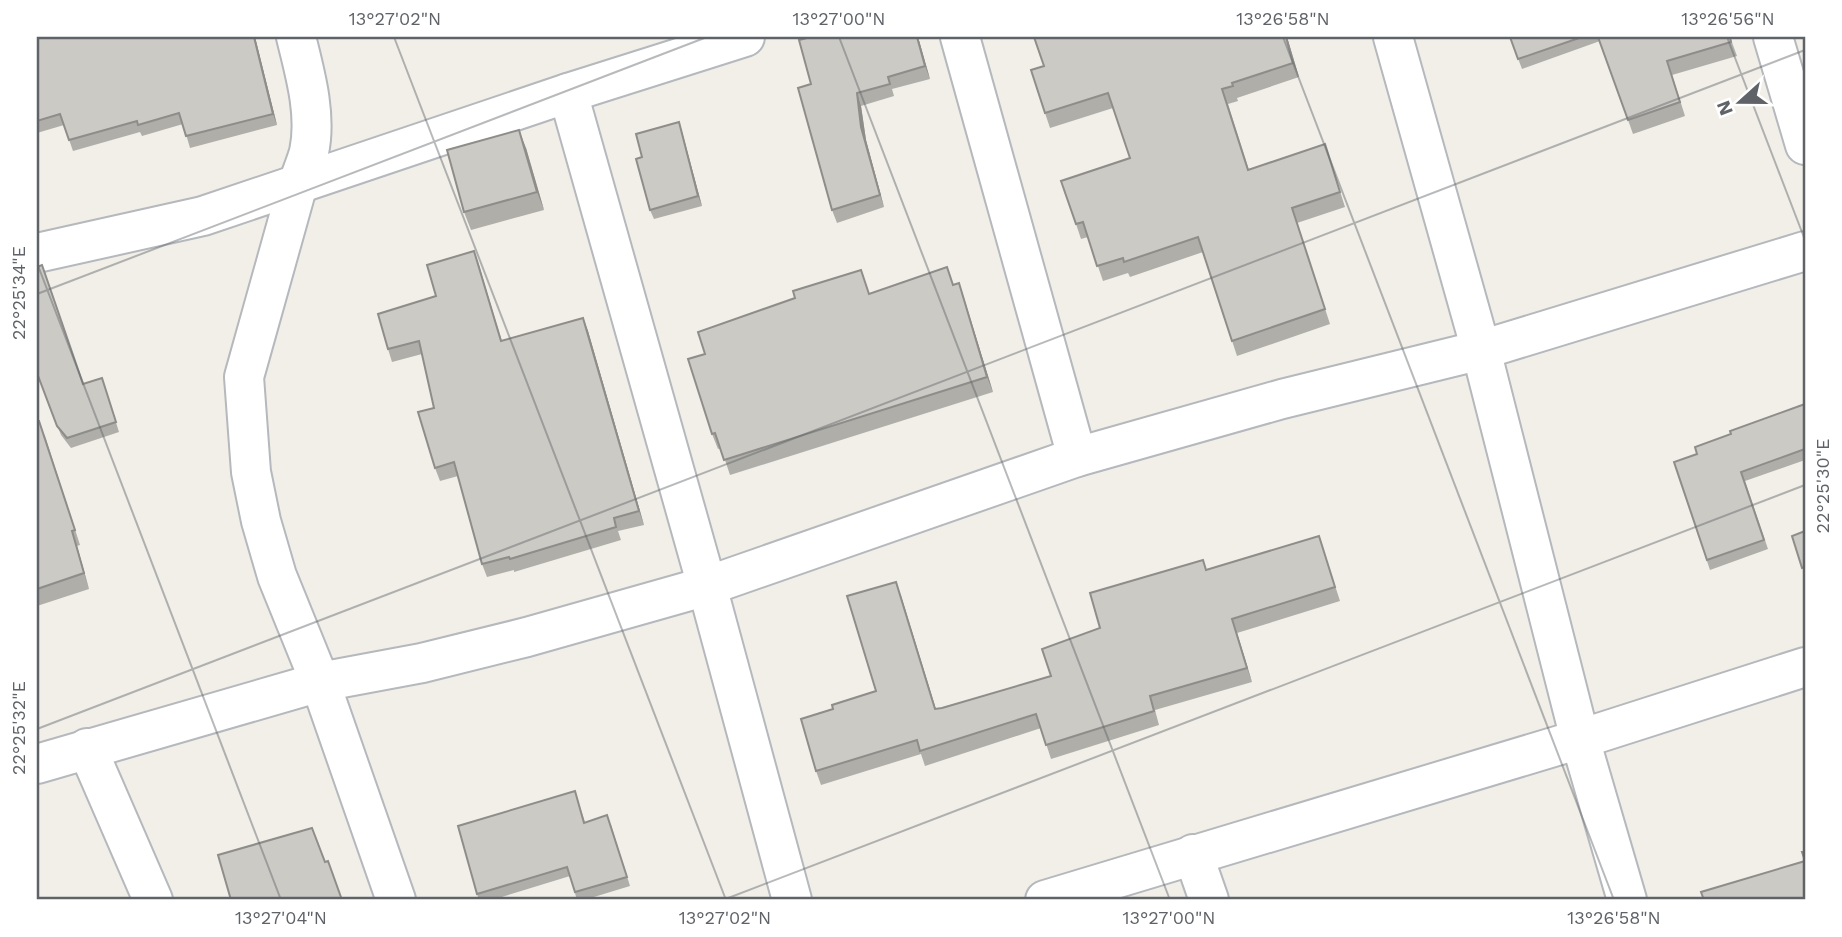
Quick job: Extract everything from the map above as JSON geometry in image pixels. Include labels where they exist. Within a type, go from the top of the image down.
[{"type":"street","points":[[296,37],[310,105],[312,131],[309,154],[298,184],[244,377],[251,472],[261,521],[277,576],[320,682],[396,900]]},
{"type":"street","points":[[37,253],[203,216],[568,93],[745,37]]},
{"type":"street","points":[[960,37],[1077,457]]},
{"type":"street","points":[[1393,37],[1481,350],[1580,739],[1627,900]]},
{"type":"street","points":[[1773,37],[1805,145]]},
{"type":"street","points":[[568,93],[792,900]]},
{"type":"street","points":[[37,764],[320,682],[422,663],[707,586],[1077,457],[1282,400],[1481,350],[1805,251]]},
{"type":"street","points":[[1045,900],[1580,739],[1805,667]]},
{"type":"street","points":[[87,748],[153,900]]},
{"type":"street","points":[[1193,854],[1209,900]]},
{"type":"building","points":[[37,37],[254,37],[273,114],[186,136],[179,113],[138,125],[137,121],[69,140],[60,114],[37,121]]},
{"type":"building","points":[[811,37],[917,37],[925,66],[888,77],[890,84],[857,93],[861,127],[880,195],[832,210],[798,88],[811,84],[799,40]]},
{"type":"building","points":[[1034,37],[1286,37],[1293,63],[1232,83],[1233,86],[1222,89],[1248,170],[1325,144],[1340,192],[1292,208],[1325,309],[1232,341],[1198,237],[1124,262],[1123,258],[1097,266],[1083,222],[1076,224],[1061,181],[1130,158],[1108,93],[1045,113],[1031,70],[1044,66]]},
{"type":"building","points":[[1510,37],[1582,37],[1518,59]]},
{"type":"building","points":[[1598,37],[1730,37],[1731,42],[1667,61],[1680,102],[1628,120]]},
{"type":"building","points":[[679,122],[698,196],[650,210],[636,159],[642,157],[636,134]]},
{"type":"building","points":[[519,130],[537,192],[464,212],[447,150]]},
{"type":"building","points":[[474,251],[501,341],[583,318],[639,511],[614,518],[616,527],[510,559],[509,557],[482,564],[454,462],[435,468],[418,412],[434,408],[419,341],[388,349],[378,314],[436,296],[427,265]]},
{"type":"building","points":[[42,265],[83,384],[102,378],[116,422],[67,438],[57,426],[37,373],[37,267]]},
{"type":"building","points":[[947,267],[953,285],[959,283],[987,377],[724,460],[715,433],[712,434],[688,359],[705,354],[698,332],[795,298],[793,291],[861,270],[869,294]]},
{"type":"building","points":[[1805,404],[1805,449],[1741,472],[1764,540],[1707,560],[1674,462],[1697,454],[1695,447],[1731,434],[1730,431]]},
{"type":"building","points":[[37,421],[75,530],[72,531],[84,573],[37,589]]},
{"type":"building","points":[[1805,531],[1805,567],[1802,568],[1792,536]]},
{"type":"building","points":[[1319,536],[1335,587],[1232,619],[1247,668],[1150,696],[1154,711],[1046,745],[1036,714],[920,751],[917,740],[816,771],[801,719],[833,709],[832,705],[876,691],[847,596],[896,582],[935,709],[1051,676],[1042,649],[1100,628],[1090,593],[1203,560],[1206,570]]},
{"type":"building","points":[[575,791],[584,823],[607,815],[627,877],[575,892],[567,867],[477,894],[458,826]]},
{"type":"building","points":[[312,828],[342,900],[231,900],[218,855]]},
{"type":"building","points":[[1805,861],[1805,900],[1704,900],[1701,892]]}]
